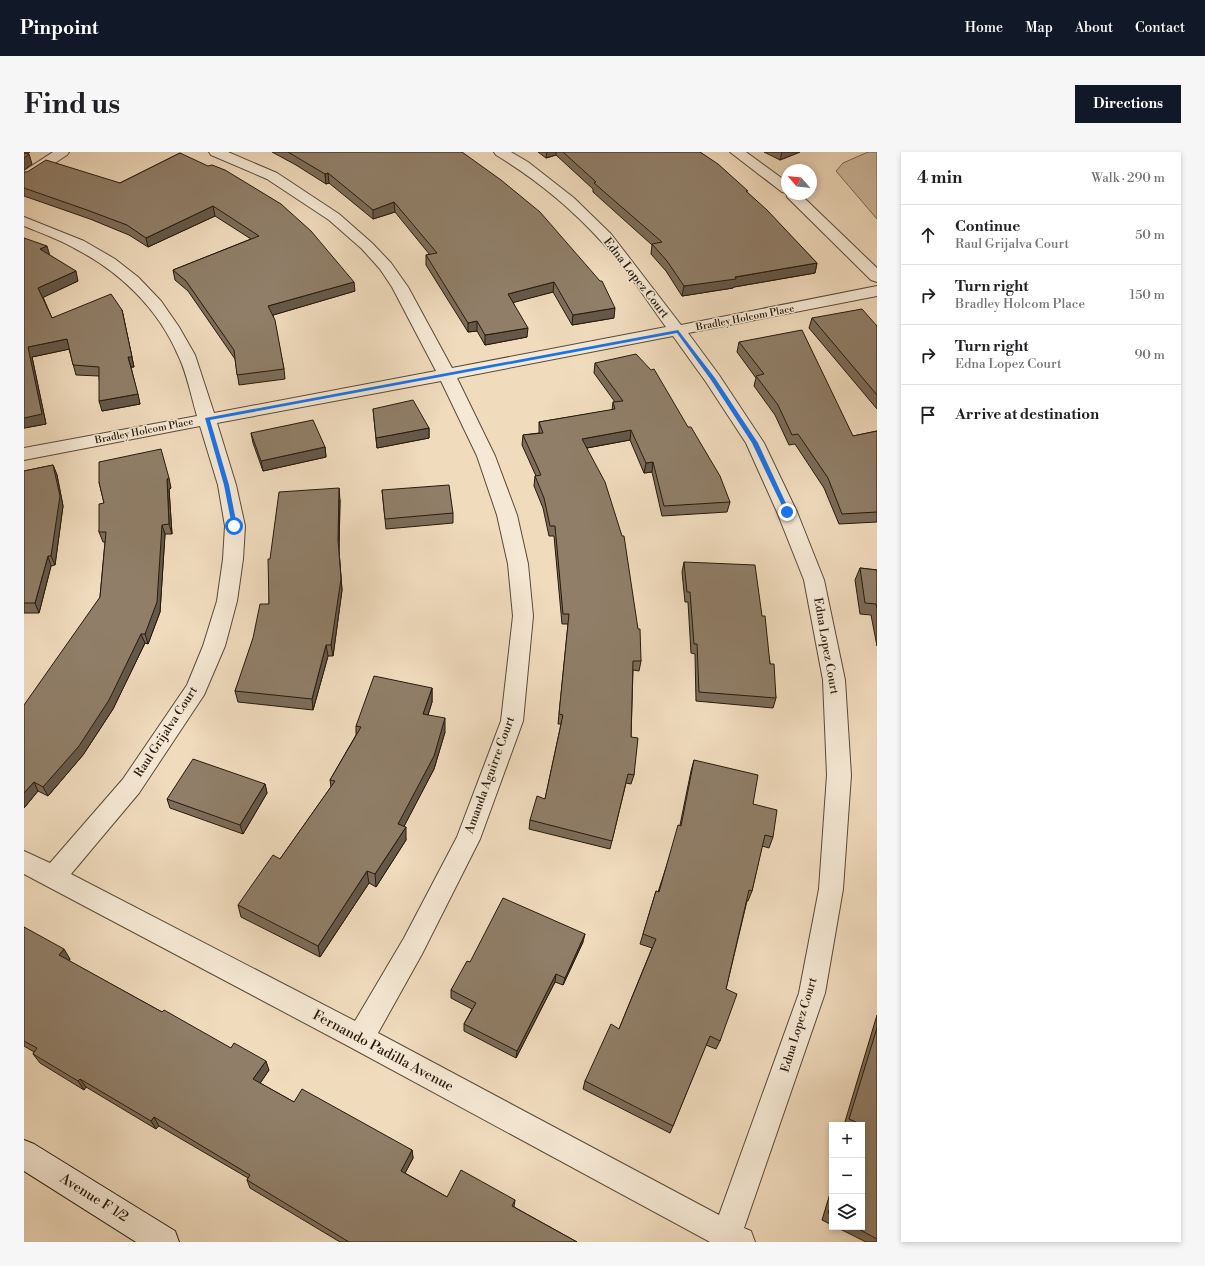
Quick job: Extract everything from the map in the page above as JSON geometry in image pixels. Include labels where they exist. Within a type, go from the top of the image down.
[{"type":"street","points":[[24,177],[62,152]]},
{"type":"street","name":"Amanda Aguirre Court","points":[[216,152],[272,176],[334,216],[367,246],[386,266],[400,287],[446,373],[486,456],[507,514],[518,564],[523,616],[512,721],[468,839],[413,946],[360,1038]]},
{"type":"street","name":"Edna Lopez Court","points":[[501,152],[523,165],[569,202],[606,237],[678,331],[713,379],[755,443],[787,512],[814,580],[834,680],[839,775],[831,889],[812,993],[734,1239]]},
{"type":"street","points":[[737,152],[781,185]]},
{"type":"street","points":[[798,200],[877,277]]},
{"type":"street","name":"Raul Grijalva Court","points":[[24,221],[79,244],[110,262],[132,280],[155,304],[171,327],[187,355],[226,485],[234,526],[233,559],[228,594],[214,646],[196,689],[131,786],[53,877]]},
{"type":"street","name":"Bradley Holcom Place","points":[[24,454],[446,373],[678,331],[877,291]]},
{"type":"street","name":"Fernando Padilla Avenue","points":[[24,862],[360,1038],[734,1239]]},
{"type":"street","name":"Avenue F 1/2","points":[[24,1154],[164,1242]]},
{"type":"shaded area","points":[[868,152],[877,152],[877,219],[836,171],[843,163]]},
{"type":"building","points":[[288,152],[462,152],[501,180],[540,212],[600,281],[602,281],[615,308],[573,315],[554,282],[508,294],[528,328],[485,335],[477,321],[468,323],[426,255],[437,253],[394,202],[373,210],[328,173],[325,174]]},
{"type":"building","points":[[563,152],[700,152],[718,164],[748,191],[746,191],[767,210],[817,263],[735,277],[736,279],[684,286],[667,261],[652,244],[662,242],[594,183],[596,182]]},
{"type":"building","points":[[24,153],[29,154],[24,158]]},
{"type":"building","points":[[180,153],[208,166],[212,165],[225,170],[281,204],[311,231],[354,282],[268,306],[275,320],[284,369],[237,375],[234,350],[186,281],[173,270],[259,236],[213,206],[146,238],[127,225],[24,188],[24,172],[27,172],[46,160],[120,183]]},
{"type":"building","points":[[24,238],[47,246],[40,249],[76,271],[38,288],[52,318],[111,294],[122,310],[132,357],[128,357],[138,394],[99,401],[99,367],[73,365],[67,339],[28,347],[42,414],[24,418]]},
{"type":"building","points":[[862,309],[877,326],[877,395],[812,318]]},
{"type":"building","points":[[802,330],[853,436],[877,431],[877,512],[842,514],[828,478],[798,434],[792,435],[778,405],[756,376],[764,374],[739,342]]},
{"type":"building","points":[[636,354],[651,370],[654,369],[688,427],[691,427],[720,476],[730,502],[664,506],[653,462],[646,463],[631,430],[582,439],[605,482],[622,536],[624,536],[638,629],[640,629],[641,661],[633,661],[631,737],[638,738],[634,775],[628,774],[612,841],[530,820],[537,796],[545,799],[563,715],[559,714],[569,614],[563,614],[555,526],[550,526],[544,498],[535,476],[541,475],[523,435],[543,433],[539,422],[615,409],[613,402],[623,401],[595,363]]},
{"type":"building","points":[[413,400],[429,428],[376,438],[373,409]]},
{"type":"building","points":[[313,420],[325,447],[261,461],[251,433]]},
{"type":"building","points":[[161,449],[169,478],[167,479],[169,524],[162,525],[157,602],[145,634],[141,634],[109,700],[79,746],[43,787],[34,782],[24,793],[24,705],[100,597],[106,532],[99,532],[99,504],[104,503],[99,482],[99,462]]},
{"type":"building","points":[[53,465],[60,496],[51,556],[48,556],[35,603],[24,603],[24,471]]},
{"type":"building","points":[[449,485],[453,513],[385,519],[382,490]]},
{"type":"building","points":[[339,488],[338,540],[341,579],[331,645],[326,645],[312,699],[235,691],[253,638],[260,604],[269,604],[268,559],[270,559],[279,492]]},
{"type":"building","points":[[684,562],[755,565],[762,616],[765,616],[770,664],[774,664],[776,698],[699,692],[697,644],[694,644],[690,592],[687,592]]},
{"type":"building","points":[[860,568],[877,570],[877,608],[876,604],[865,603]]},
{"type":"building","points":[[374,676],[432,688],[423,714],[445,718],[434,756],[398,824],[406,827],[375,874],[367,871],[318,946],[238,905],[273,855],[280,859],[335,781],[330,780],[361,727],[356,726]]},
{"type":"building","points":[[193,759],[265,784],[240,825],[167,799]]},
{"type":"building","points":[[694,760],[758,775],[753,804],[777,810],[773,837],[765,835],[752,891],[749,890],[726,989],[737,994],[720,1041],[710,1036],[673,1126],[585,1081],[611,1024],[619,1029],[656,939],[643,934],[656,891],[659,892],[678,825],[681,826]]},
{"type":"building","points":[[503,898],[585,934],[565,978],[556,974],[517,1051],[464,1024],[476,1003],[451,990],[467,961],[470,962]]},
{"type":"building","points":[[24,927],[64,949],[59,955],[162,1012],[164,1010],[231,1048],[234,1043],[266,1061],[253,1079],[294,1102],[302,1089],[412,1150],[401,1171],[447,1197],[461,1170],[515,1200],[512,1206],[577,1242],[349,1242],[247,1180],[250,1175],[154,1117],[151,1121],[80,1079],[78,1081],[33,1054],[37,1048],[24,1041]]},
{"type":"building","points":[[877,1028],[877,1239],[860,1230],[865,1230],[865,1122],[856,1122],[849,1119]]},
{"type":"route","points":[[234,526],[226,485],[207,419],[446,373],[678,331],[713,379],[755,443],[787,512]]}]
